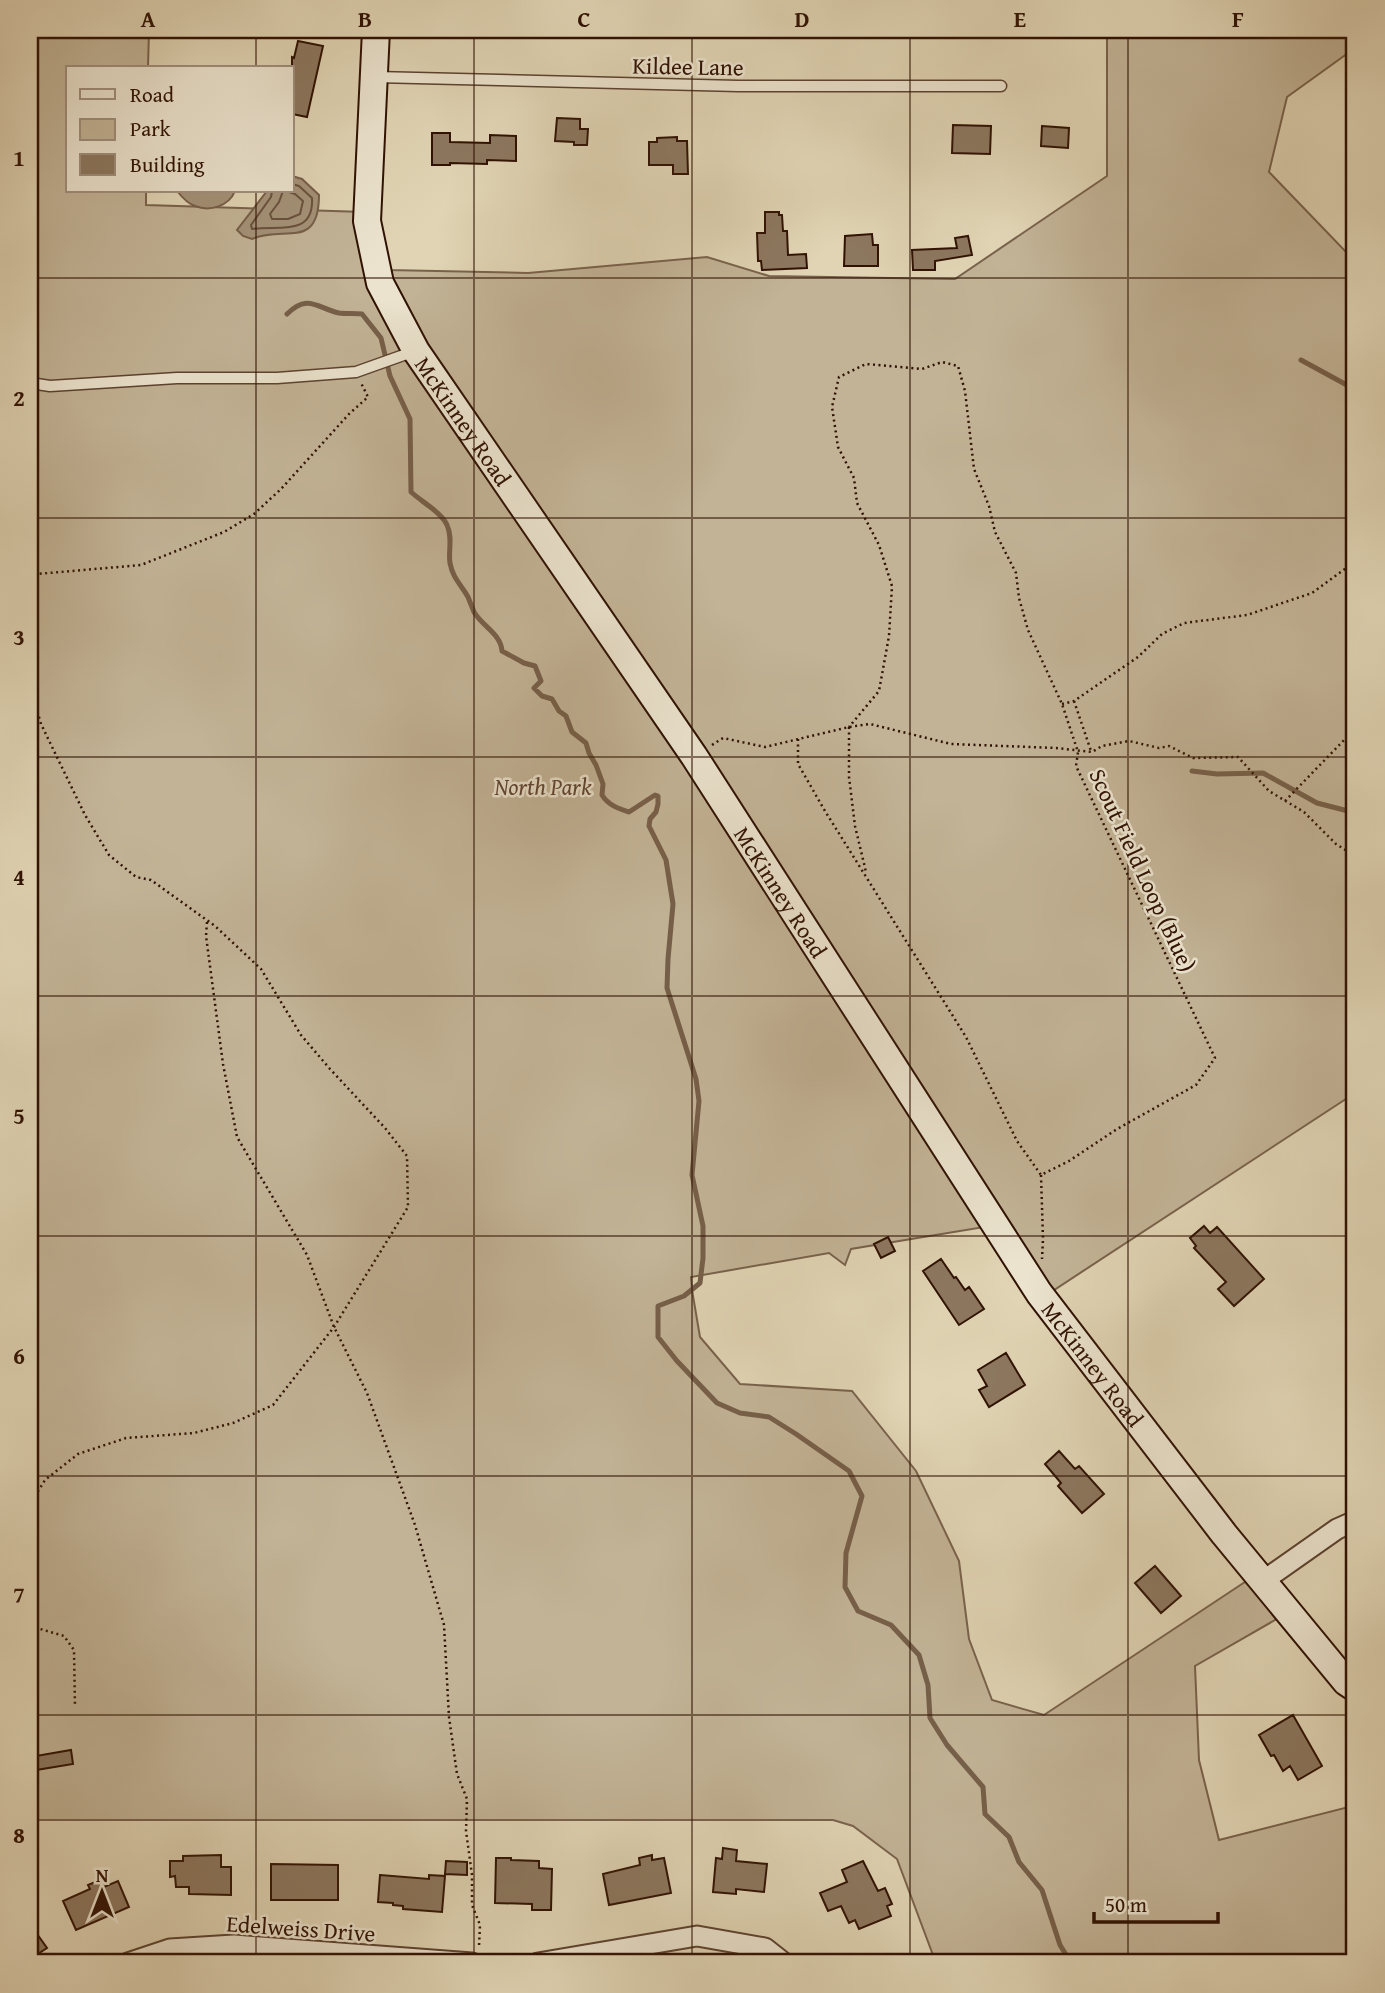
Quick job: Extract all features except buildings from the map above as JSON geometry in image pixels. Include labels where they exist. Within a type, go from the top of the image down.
[{"type":"street","name":"McKinney Road","points":[[376,30],[367,221],[380,282],[407,355],[694,756],[1039,1293],[1224,1534],[1346,1682],[1355,1688]]},
{"type":"street","points":[[1263,1581],[1337,1529],[1355,1521]]},
{"type":"street","points":[[538,1963],[698,1936],[765,1948],[784,1963]]},
{"type":"street","name":"Edelweiss Drive","points":[[128,1963],[170,1949],[234,1945],[475,1956]]},
{"type":"lane","name":"Kildee Lane","points":[[374,77],[738,86],[1001,86]]},
{"type":"lane","points":[[30,383],[50,386],[177,378],[277,378],[356,372],[407,355]]},
{"type":"path","name":"Scout Field Loop (Blue)","points":[[849,727],[879,691],[889,636],[892,586],[879,545],[857,503],[854,478],[838,447],[832,407],[839,377],[866,365],[922,369],[942,362],[958,366],[965,391],[974,469],[989,506],[995,532],[1016,573],[1019,598],[1028,630],[1062,704],[1078,752],[1076,766],[1215,1058],[1196,1085],[1041,1175]]},
{"type":"path","points":[[30,592],[37,574],[141,565],[224,532],[254,514],[368,397],[356,372]]},
{"type":"path","points":[[1062,704],[1074,701],[1138,657],[1162,634],[1184,623],[1247,615],[1312,593],[1349,566],[1355,558]]},
{"type":"path","points":[[30,685],[41,724],[85,816],[109,855],[136,877],[151,880],[208,920],[261,969],[301,1035],[407,1156],[408,1207],[334,1327],[273,1405],[233,1423],[194,1433],[126,1438],[78,1454],[45,1480],[30,1504]]},
{"type":"path","points":[[1074,701],[1092,752]]},
{"type":"path","points":[[694,756],[723,738],[765,747],[870,724],[951,744],[1056,748],[1078,752],[1092,752],[1101,746],[1129,741],[1159,748],[1169,746],[1193,758],[1238,757],[1269,791],[1304,813],[1336,844],[1355,856]]},
{"type":"path","points":[[849,727],[849,777],[855,826],[867,877]]},
{"type":"path","points":[[1285,801],[1355,732]]},
{"type":"path","points":[[798,739],[798,764],[966,1037],[1017,1141],[1041,1175],[1044,1239],[1039,1293]]},
{"type":"path","points":[[208,920],[206,936],[223,1063],[237,1137],[307,1255],[334,1327],[367,1393],[415,1525],[444,1625],[449,1717],[457,1774],[467,1799],[466,1831],[472,1875],[472,1905],[480,1925],[475,1956]]},
{"type":"path","points":[[30,1626],[64,1636],[74,1650],[75,1707]]},
{"type":"green space","name":"North Park","points":[[30,30],[149,30],[148,66],[66,66],[66,192],[146,192],[146,205],[364,212],[388,270],[528,273],[707,257],[769,276],[955,279],[1107,176],[1107,30],[1355,30],[1355,48],[1287,97],[1269,172],[1346,252],[1355,251],[1355,1093],[1048,1294],[1002,1224],[851,1249],[845,1265],[829,1253],[691,1277],[700,1337],[740,1384],[852,1391],[916,1471],[959,1561],[969,1639],[992,1700],[1044,1715],[1257,1574],[1289,1612],[1195,1666],[1199,1760],[1219,1840],[1349,1807],[1355,1798],[1355,1963],[936,1963],[897,1859],[853,1826],[833,1820],[30,1820]]},
{"type":"water","points":[[294,177],[302,179],[319,195],[313,224],[306,230],[252,239],[237,230],[266,192],[294,192]]},
{"type":"water","points":[[178,192],[234,192],[224,204],[207,208],[190,204]]},
{"type":"waterway","points":[[287,314],[307,303],[339,313],[362,314],[381,338],[390,376],[410,419],[411,492],[436,512],[447,525],[451,569],[477,617],[495,635],[502,651],[535,666],[541,681],[534,688],[542,696],[552,699],[559,711],[566,716],[572,732],[586,743],[603,784],[602,795],[607,801],[629,812],[655,795],[658,796],[656,812],[650,819],[649,826],[666,860],[673,904],[667,988],[696,1079],[699,1101],[692,1175],[703,1226],[700,1283],[684,1296],[658,1306],[658,1337],[717,1403],[740,1413],[769,1417],[849,1471],[862,1496],[846,1553],[845,1587],[858,1611],[891,1625],[919,1655],[928,1685],[930,1718],[947,1745],[983,1787],[985,1814],[1009,1837],[1019,1862],[1042,1890],[1060,1945],[1071,1963]]},
{"type":"waterway","points":[[1301,360],[1345,384],[1355,386]]},
{"type":"waterway","points":[[1192,771],[1217,774],[1263,773],[1317,803],[1348,811],[1355,810]]}]
